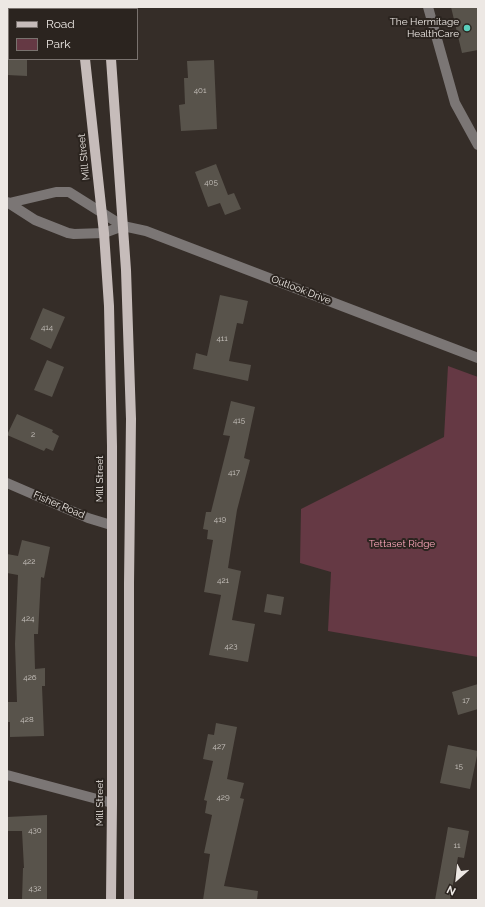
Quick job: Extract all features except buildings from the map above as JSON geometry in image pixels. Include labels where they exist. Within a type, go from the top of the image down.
[{"type":"main road","name":"Mill Street","points":[[85,60],[102,212],[109,306],[111,377],[111,900]]},
{"type":"main road","points":[[111,60],[124,226],[131,419],[129,583],[129,900]]},
{"type":"street","points":[[428,7],[455,103],[478,145]]},
{"type":"street","points":[[8,202],[56,192],[69,192],[124,226]]},
{"type":"street","points":[[8,202],[35,220],[68,233],[104,233],[124,226]]},
{"type":"street","name":"Outlook Drive","points":[[124,226],[146,231],[478,358]]},
{"type":"street","name":"Fisher Road","points":[[7,483],[88,518],[111,525]]},
{"type":"street","points":[[7,775],[112,803]]},
{"type":"green space","name":"Tettaset Ridge","points":[[448,366],[478,377],[478,657],[328,631],[331,572],[300,563],[301,509],[444,437]]},
{"type":"place","name":"The Hermitage HealthCare","points":[[467,28]]}]
